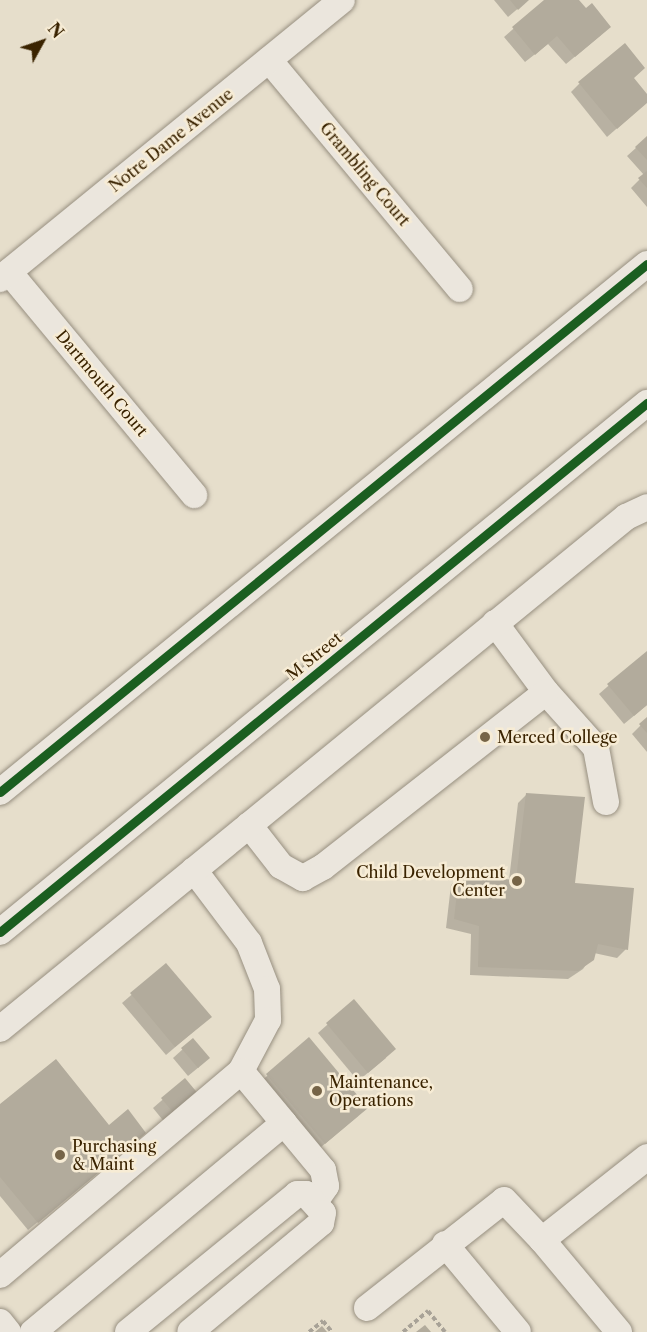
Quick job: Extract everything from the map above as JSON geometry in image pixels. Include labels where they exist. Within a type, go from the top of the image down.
[{"type":"street","name":"Notre Dame Avenue","points":[[4,276],[342,0]]},
{"type":"street","name":"Grambling Court","points":[[269,60],[460,289]]},
{"type":"street","points":[[0,792],[647,264]]},
{"type":"street","name":"Dartmouth Court","points":[[4,276],[194,495]]},
{"type":"street","name":"M Street","points":[[0,932],[647,403]]},
{"type":"street","points":[[0,1029],[626,517],[647,507]]},
{"type":"street","points":[[495,623],[546,692],[596,748],[606,802]]},
{"type":"street","points":[[249,825],[281,866],[303,878],[323,867],[546,692]]},
{"type":"street","points":[[0,1275],[241,1071],[268,1020],[267,989],[249,943],[194,870]]},
{"type":"street","points":[[241,1071],[323,1170],[326,1186],[315,1202]]},
{"type":"street","points":[[33,1332],[284,1123]]},
{"type":"street","points":[[542,1240],[647,1157]]},
{"type":"street","points":[[128,1332],[297,1194],[306,1194],[315,1202],[323,1213],[321,1223],[190,1332]]},
{"type":"street","points":[[367,1308],[445,1244],[504,1200],[542,1240],[620,1332]]},
{"type":"street","points":[[445,1244],[518,1332]]},
{"type":"street","points":[[0,1322],[8,1332]]},
{"type":"path","points":[[403,1332],[428,1311],[445,1332]]},
{"type":"path","points":[[309,1332],[323,1321],[332,1332]]},
{"type":"building","points":[[510,0],[529,0],[518,10]]},
{"type":"building","points":[[544,0],[579,0],[586,8],[592,3],[611,27],[575,57],[557,36],[535,55],[512,27]]},
{"type":"building","points":[[625,43],[645,68],[634,78],[647,94],[647,103],[617,129],[578,82]]},
{"type":"building","points":[[647,136],[647,160],[635,147]]},
{"type":"building","points":[[647,171],[647,188],[638,178]]},
{"type":"building","points":[[647,651],[647,705],[634,716],[607,684]]},
{"type":"building","points":[[647,717],[647,733],[639,724]]},
{"type":"building","name":"Child Development Center","points":[[526,793],[585,797],[575,883],[634,888],[628,950],[598,944],[594,960],[578,971],[478,967],[479,926],[454,919],[459,875],[516,880]]},
{"type":"building","points":[[166,963],[212,1017],[175,1047],[130,993]]},
{"type":"building","name":"Maintenance, Operations","points":[[354,999],[396,1049],[368,1073],[326,1023]]},
{"type":"building","name":"Maintenance, Operations","points":[[309,1037],[368,1108],[325,1144],[266,1074]]},
{"type":"building","points":[[193,1038],[210,1058],[198,1068],[181,1048]]},
{"type":"building","name":"Purchasing & Maint","points":[[56,1059],[109,1125],[128,1109],[146,1133],[38,1223],[0,1177],[0,1104]]},
{"type":"building","points":[[185,1078],[200,1096],[176,1116],[161,1098]]},
{"type":"building","points":[[425,1325],[431,1332],[416,1332]]},
{"type":"building","points":[[322,1326],[327,1332],[315,1332]]},
{"type":"cycle path","points":[[0,792],[647,264]]},
{"type":"cycle path","points":[[0,932],[647,403]]},
{"type":"place","name":"Merced College","points":[[485,737]]},
{"type":"place","name":"Child Development Center","points":[[517,881]]},
{"type":"place","name":"Maintenance, Operations","points":[[317,1091]]},
{"type":"place","name":"Purchasing & Maint","points":[[60,1155]]}]
